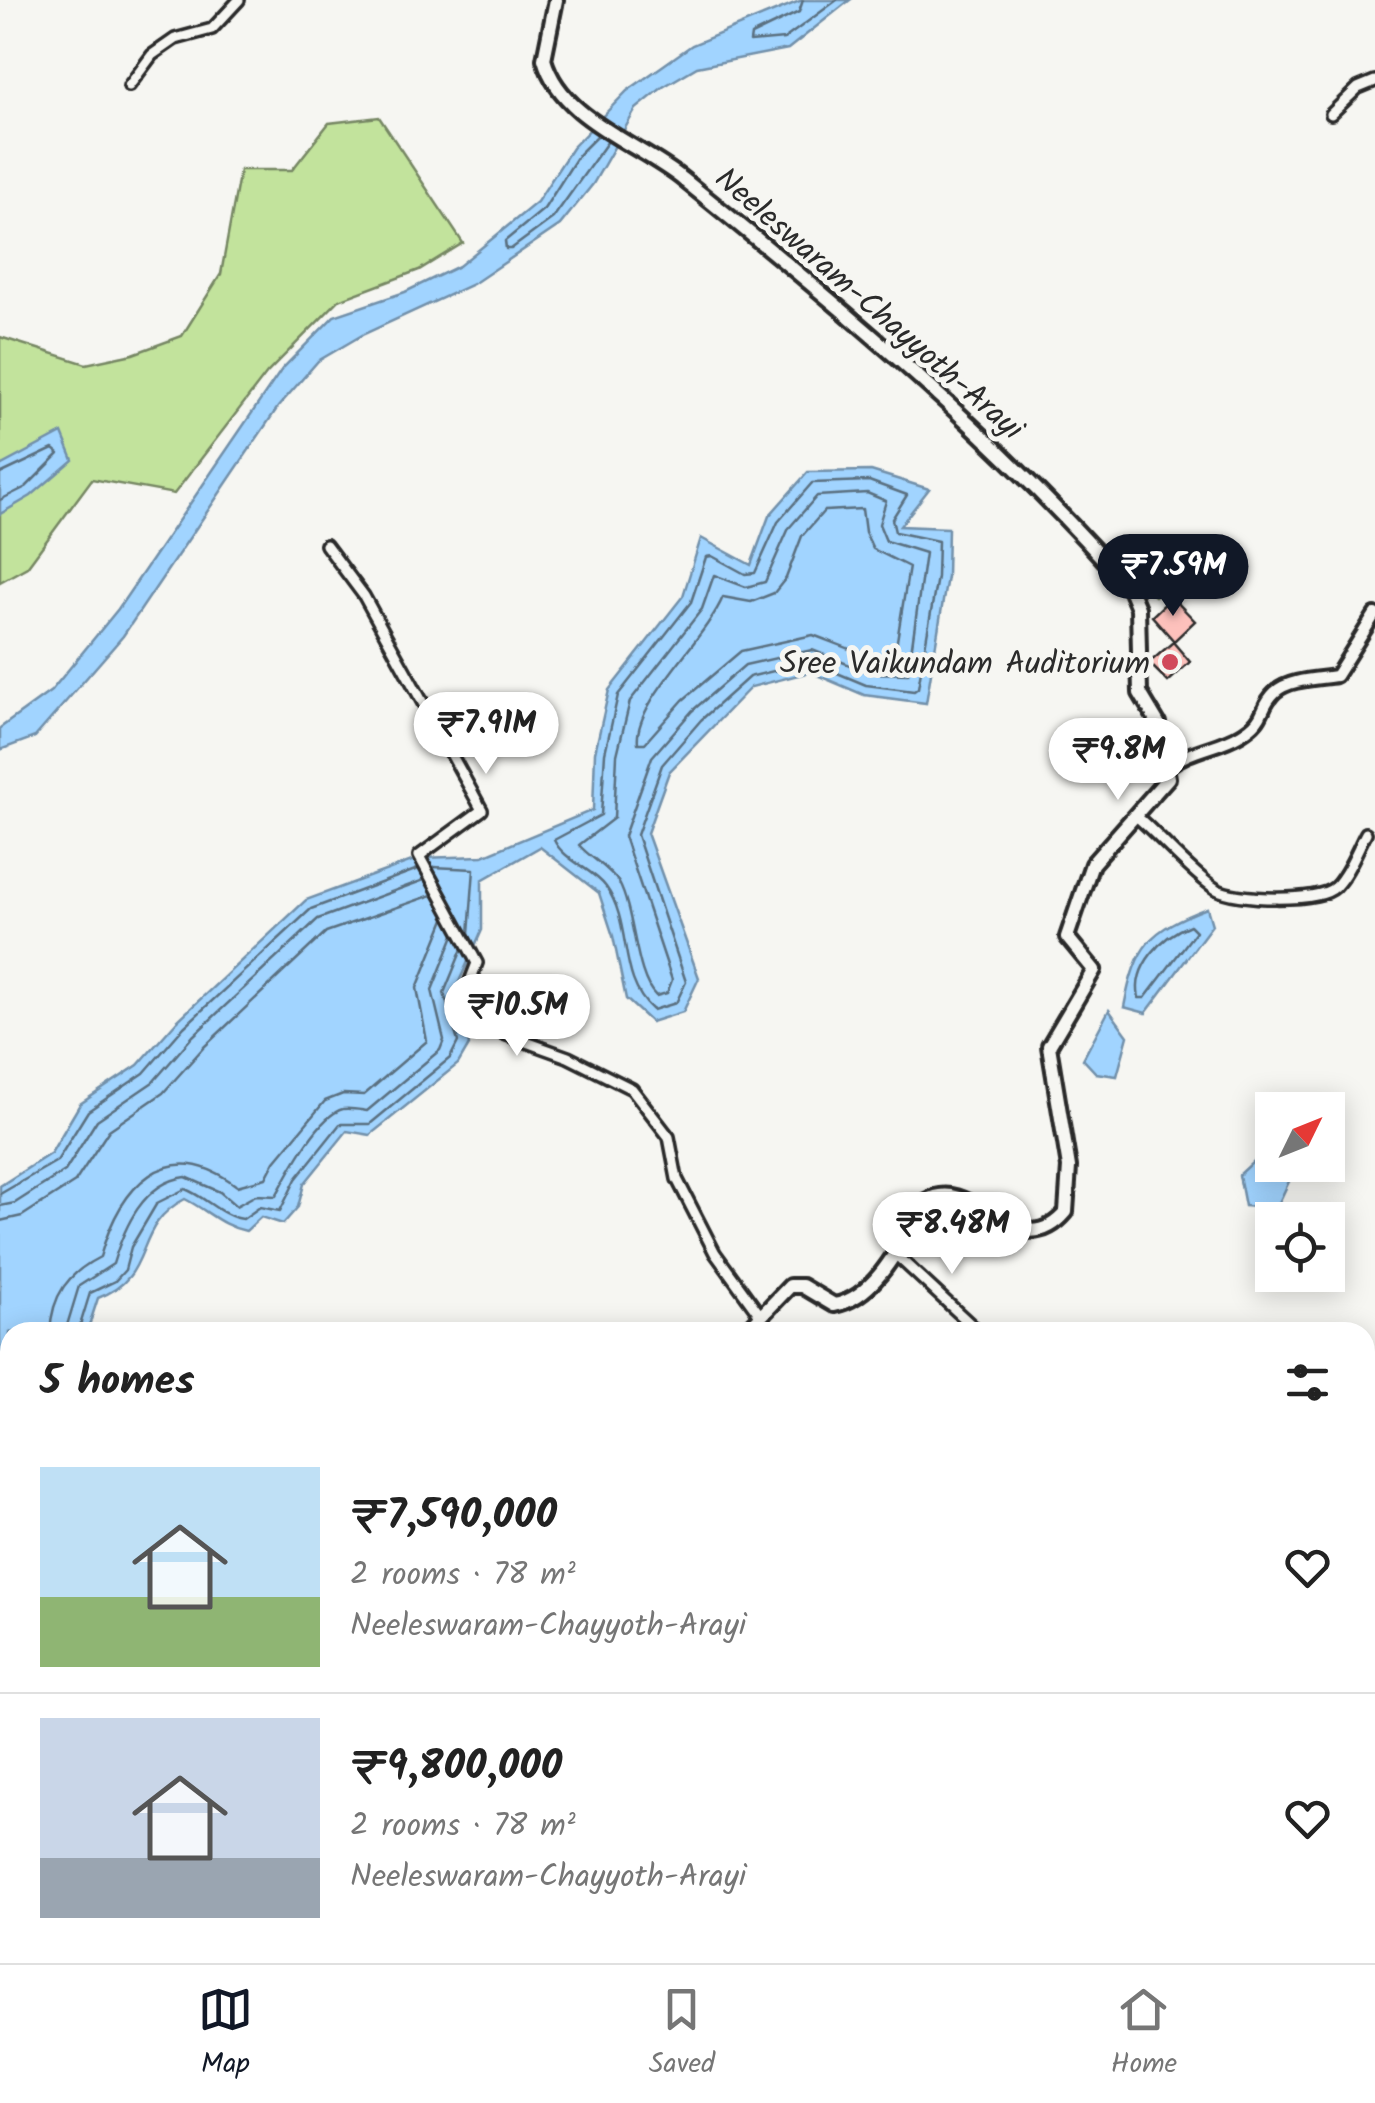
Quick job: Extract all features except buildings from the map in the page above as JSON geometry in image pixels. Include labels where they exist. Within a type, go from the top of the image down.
[{"type":"main road","name":"Neeleswaram-Chayyoth-Arayi","points":[[556,0],[544,58],[556,84],[583,113],[659,161],[948,400],[1023,472],[1130,589],[1138,608],[1140,693],[1158,722],[1168,766]]},
{"type":"main road","points":[[754,1322],[790,1286],[802,1286],[834,1305],[844,1303],[876,1277],[926,1202],[938,1194],[953,1195],[1021,1230],[1041,1229],[1066,1212],[1070,1166],[1048,1046],[1094,970],[1068,937],[1092,864],[1164,786],[1168,766]]},
{"type":"street","points":[[129,86],[152,55],[175,38],[212,29],[239,0]]},
{"type":"street","points":[[1331,114],[1358,88],[1375,81]]},
{"type":"street","points":[[326,545],[364,596],[482,812],[419,856],[477,963],[467,989],[468,1021],[568,1056],[632,1089],[668,1137],[676,1179],[715,1254],[760,1315]]},
{"type":"street","points":[[1168,766],[1185,754],[1235,737],[1260,722],[1275,691],[1336,676],[1375,614]]},
{"type":"street","points":[[1136,816],[1217,889],[1236,895],[1310,900],[1324,895],[1337,886],[1366,834]]},
{"type":"street","points":[[894,1254],[970,1322]]},
{"type":"green space","points":[[379,117],[463,243],[419,270],[339,300],[267,373],[174,494],[92,479],[27,567],[0,582],[0,337],[86,364],[133,354],[182,336],[221,274],[240,170],[292,170],[329,123]]},
{"type":"green space","points":[[1171,558],[1179,574],[1175,582],[1155,596],[1146,590],[1146,568],[1152,562]]},
{"type":"water","points":[[802,0],[850,0],[788,49],[697,67],[663,87],[636,109],[593,184],[560,225],[473,284],[364,334],[318,361],[278,407],[123,636],[35,737],[0,750],[0,728],[51,691],[118,609],[282,369],[334,316],[405,292],[459,266],[537,202],[572,148],[627,91],[692,45]]},
{"type":"water","points":[[62,433],[73,460],[31,496],[0,514],[0,466]]},
{"type":"water","points":[[871,471],[929,489],[900,526],[948,528],[947,577],[926,703],[864,695],[810,672],[751,687],[669,772],[647,833],[699,978],[683,1012],[651,1022],[626,999],[599,893],[540,847],[482,880],[482,930],[454,993],[469,1045],[458,1064],[370,1135],[347,1131],[304,1184],[298,1207],[283,1224],[261,1217],[246,1231],[237,1229],[185,1199],[156,1223],[129,1277],[98,1298],[90,1322],[0,1322],[0,1186],[51,1153],[80,1104],[138,1065],[177,1021],[306,900],[420,858],[483,856],[593,810],[595,752],[609,690],[683,596],[701,538],[751,565],[769,516],[808,472]]},
{"type":"water","points":[[1207,908],[1212,925],[1146,1013],[1124,1007],[1134,968],[1148,942],[1171,924]]},
{"type":"water","points":[[1109,1010],[1128,1036],[1117,1076],[1096,1073],[1083,1059]]},
{"type":"water","points":[[1255,1160],[1255,1182],[1289,1182],[1279,1202],[1245,1206],[1239,1175]]},
{"type":"place","name":"Sree Vaikundam Auditorium","points":[[1170,662]]}]
